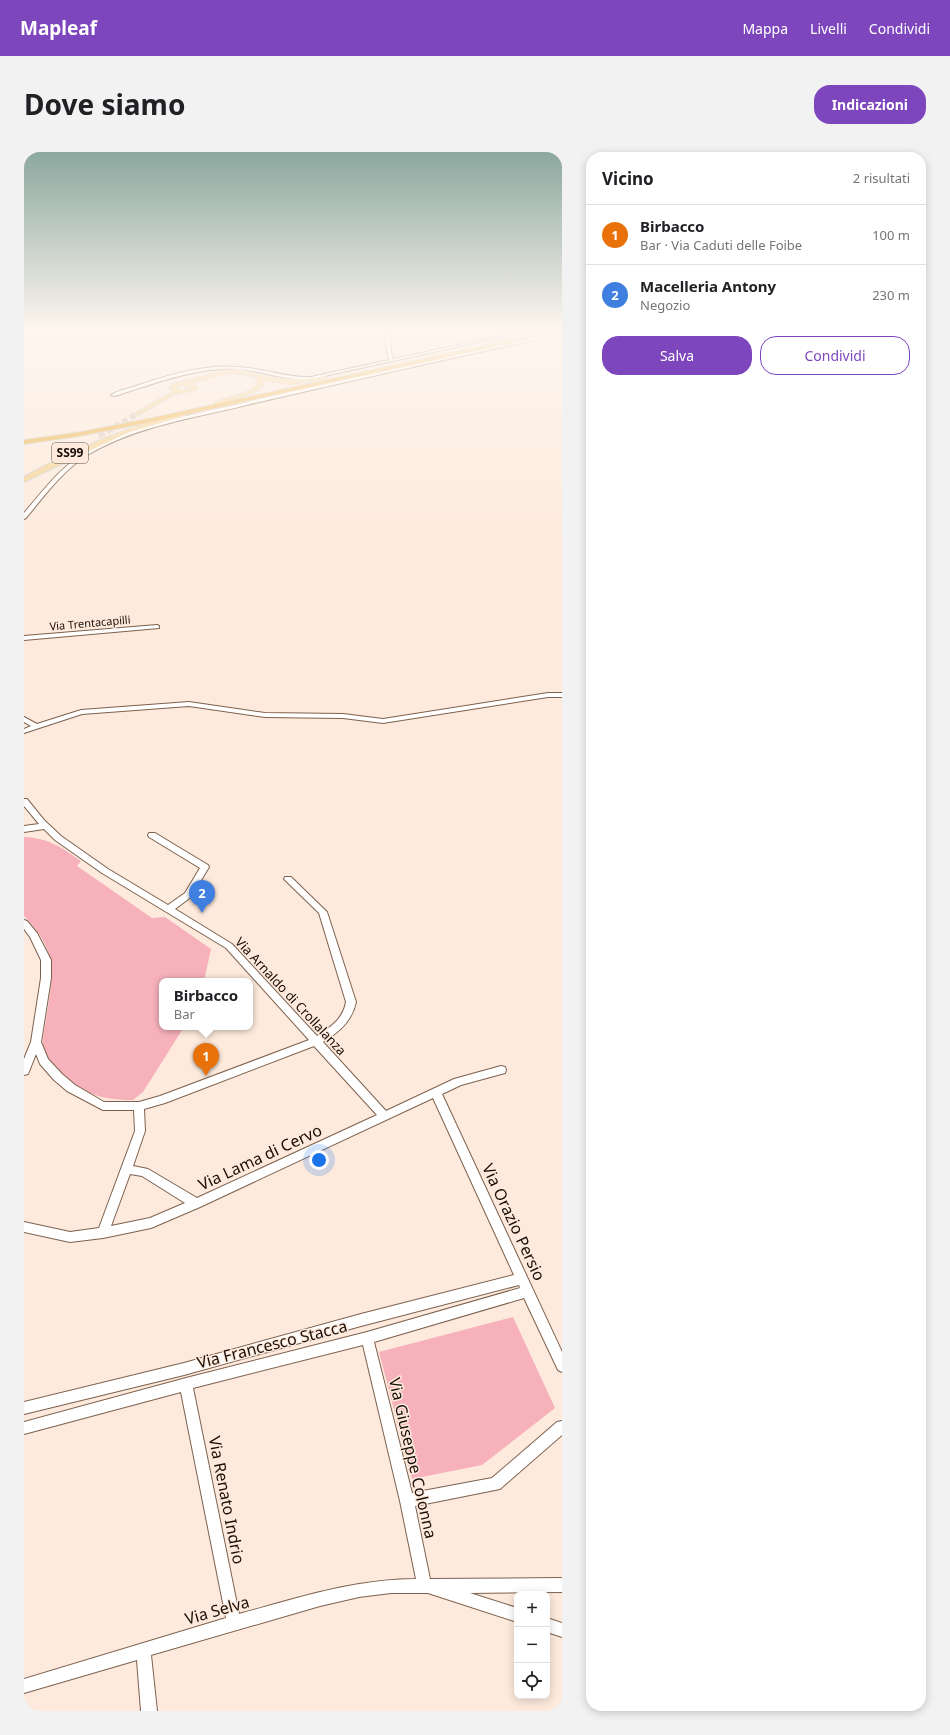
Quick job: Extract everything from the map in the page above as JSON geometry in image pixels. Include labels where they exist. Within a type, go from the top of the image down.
[{"type":"highway","name":"SS99","points":[[24,440],[106,427],[217,403]]},
{"type":"highway","name":"SS99","points":[[24,440],[80,434],[230,403]]},
{"type":"main road","points":[[137,414],[152,403]]},
{"type":"main road","points":[[42,470],[106,439],[140,426],[230,403]]},
{"type":"main road","name":"SS99","points":[[24,480],[99,436]]},
{"type":"street","points":[[24,517],[69,467],[83,456],[107,444],[162,423],[250,403]]},
{"type":"street","name":"Via Trentacapilli","points":[[24,638],[157,627]]},
{"type":"street","points":[[24,731],[81,712],[189,704],[265,715],[343,716],[383,721],[562,694]]},
{"type":"street","points":[[24,719],[37,727]]},
{"type":"street","name":"Via Arnaldo di Crollalanza","points":[[24,801],[58,838],[105,871],[229,946],[385,1116]]},
{"type":"street","points":[[24,829],[46,826]]},
{"type":"street","points":[[152,835],[205,867],[188,895],[169,909]]},
{"type":"street","points":[[36,1042],[44,1061],[71,1088],[103,1106],[139,1106],[161,1100],[316,1041],[329,1034],[342,1023],[350,1009],[351,1002],[323,912],[288,879]]},
{"type":"street","points":[[24,923],[34,935],[46,960],[46,978],[36,1042],[24,1071]]},
{"type":"street","name":"Via Lama di Cervo","points":[[24,1227],[70,1237],[103,1233],[151,1223],[196,1204],[458,1082],[501,1070]]},
{"type":"street","name":"Via Orazio Persio","points":[[436,1093],[562,1366]]},
{"type":"street","points":[[103,1233],[140,1131],[139,1106]]},
{"type":"street","points":[[126,1169],[144,1172],[196,1204]]},
{"type":"street","name":"Via Francesco Stacca","points":[[24,1408],[184,1369],[361,1320],[521,1279]]},
{"type":"street","name":"Via Francesco Stacca","points":[[24,1428],[186,1384],[367,1338],[528,1291]]},
{"type":"street","name":"Via Giuseppe Colonna","points":[[367,1338],[407,1501],[424,1586]]},
{"type":"street","name":"Via Renato Indrio","points":[[186,1384],[234,1623]]},
{"type":"street","points":[[407,1501],[495,1484],[562,1427]]},
{"type":"street","name":"Via Selva","points":[[24,1686],[234,1623],[320,1599],[359,1590],[391,1586],[562,1585]]},
{"type":"street","points":[[424,1586],[514,1614]]},
{"type":"street","points":[[550,1626],[562,1630]]},
{"type":"street","points":[[143,1650],[149,1711]]},
{"type":"street","points":[[24,1680],[24,1686]]},
{"type":"shaded area","points":[[24,837],[48,841],[61,848],[81,861],[77,866],[152,918],[165,917],[211,949],[205,978],[159,978],[159,1030],[182,1030],[143,1092],[133,1100],[112,1099],[84,1091],[68,1080],[49,1061],[45,1054],[43,1041],[50,989],[51,964],[43,941],[24,916]]},
{"type":"shaded area","points":[[513,1317],[555,1408],[482,1465],[412,1479],[379,1352]]},
{"type":"tunnel","points":[[99,436],[137,414]]},
{"type":"place","name":"Macelleria Antony","points":[[202,913]]},
{"type":"place","name":"Birbacco","points":[[206,1076]]}]
